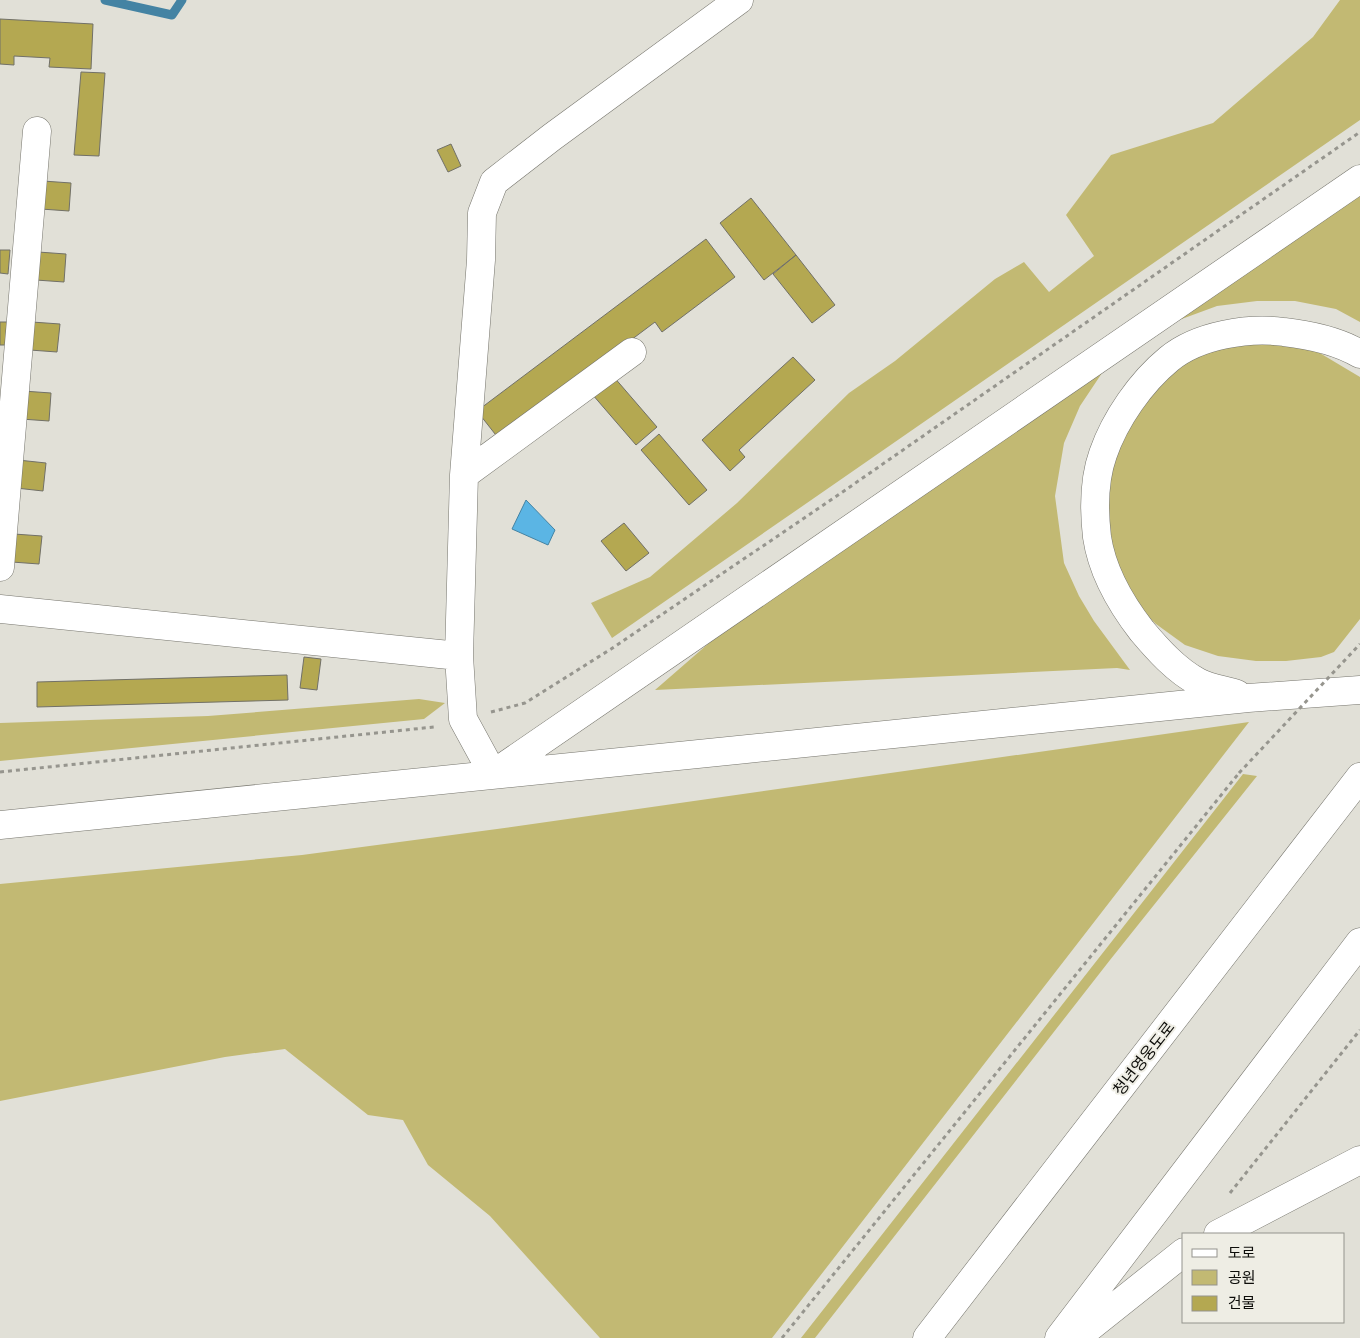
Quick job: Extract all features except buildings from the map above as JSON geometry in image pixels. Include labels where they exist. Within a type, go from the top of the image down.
[{"type":"main road","points":[[493,774],[463,720],[458,656],[464,475],[481,260],[482,213],[494,182],[552,136],[739,0]]},
{"type":"main road","points":[[0,567],[37,131]]},
{"type":"main road","points":[[493,774],[1360,179]]},
{"type":"main road","points":[[1248,698],[1198,682],[1160,653],[1125,610],[1106,570],[1097,538],[1095,497],[1102,455],[1120,420],[1140,389],[1170,358],[1208,338],[1261,329],[1312,335],[1360,354]]},
{"type":"main road","points":[[464,475],[632,352]]},
{"type":"main road","points":[[0,609],[458,656]]},
{"type":"main road","points":[[0,825],[1248,698],[1360,690]]},
{"type":"main road","name":"청년영웅도로","points":[[927,1338],[1360,777]]},
{"type":"main road","points":[[1059,1338],[1360,942]]},
{"type":"main road","points":[[1220,1233],[1360,1160]]},
{"type":"main road","points":[[1076,1338],[1182,1254]]},
{"type":"path","points":[[0,772],[426,730],[525,703],[611,649],[844,491],[1360,132]]},
{"type":"path","points":[[782,1338],[1238,773],[1360,644]]},
{"type":"path","points":[[1226,1198],[1360,1030]]},
{"type":"green space","points":[[1340,0],[1360,0],[1360,120],[612,638],[591,603],[650,577],[737,503],[849,393],[895,361],[995,279],[1024,262],[1049,292],[1094,256],[1066,215],[1111,155],[1213,123],[1313,37]]},
{"type":"green space","points":[[1360,195],[1360,322],[1336,309],[1295,301],[1257,301],[1217,306],[1179,320]]},
{"type":"green space","points":[[1245,338],[1313,349],[1360,377],[1360,619],[1334,652],[1321,657],[1286,661],[1256,661],[1218,656],[1185,645],[1156,624],[1130,599],[1104,523],[1109,449],[1135,411],[1181,361]]},
{"type":"green space","points":[[1104,370],[1080,406],[1064,443],[1055,496],[1064,563],[1079,596],[1094,621],[1130,670],[1117,668],[655,690],[724,630]]},
{"type":"green space","points":[[419,699],[445,703],[424,719],[0,761],[0,723],[208,716]]},
{"type":"green space","points":[[1249,722],[772,1338],[600,1338],[490,1216],[428,1165],[403,1120],[368,1115],[285,1049],[225,1057],[0,1101],[0,884],[302,855]]},
{"type":"green space","points":[[1243,774],[1257,776],[1110,960],[815,1338],[801,1338]]},
{"type":"water","points":[[526,500],[555,530],[548,545],[512,529]]},
{"type":"waterway","points":[[105,0],[172,15],[182,0]]}]
